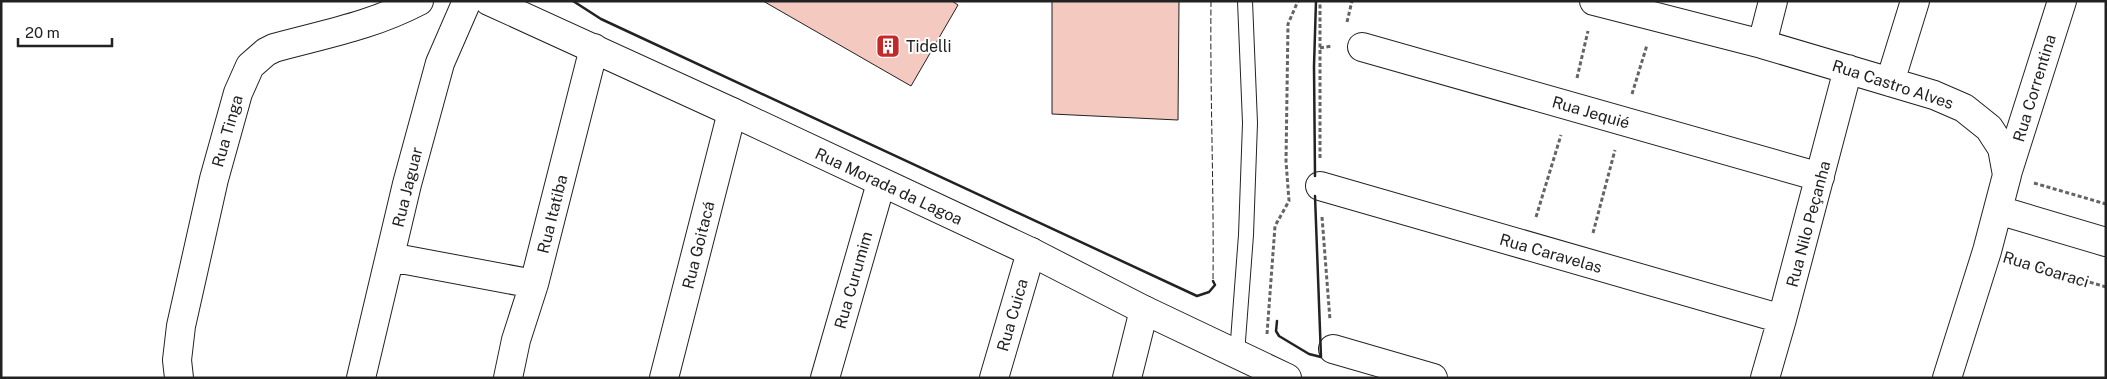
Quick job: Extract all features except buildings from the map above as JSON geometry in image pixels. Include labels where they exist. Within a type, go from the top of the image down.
[{"type":"street","name":"Rua Tinga","points":[[179,378],[177,350],[193,269],[214,179],[238,93],[250,66],[266,52],[274,48],[365,24],[396,13],[419,1]]},
{"type":"street","name":"Rua Jaguar","points":[[361,378],[407,184],[440,63],[466,1]]},
{"type":"street","name":"Rua Morada da Lagoa","points":[[488,1],[594,48],[1030,252],[1144,310],[1287,378]]},
{"type":"street","name":"Rua Castro Alves","points":[[1595,1],[1762,44],[1934,95],[1964,108],[1989,128],[2002,148],[2007,175],[1987,251],[1949,377]]},
{"type":"street","points":[[1762,44],[1773,1]]},
{"type":"street","points":[[1890,82],[1915,1]]},
{"type":"street","name":"Rua Correntina","points":[[2007,175],[2062,1]]},
{"type":"street","name":"Rua Itatiba","points":[[508,378],[516,340],[534,284],[594,48]]},
{"type":"street","name":"Rua Jequié","points":[[1362,48],[1820,177]]},
{"type":"street","name":"Rua Nilo Peçanha","points":[[1765,378],[1848,69]]},
{"type":"street","name":"Rua Goitacá","points":[[664,378],[732,112]]},
{"type":"street","name":"Rua Curumim","points":[[825,378],[881,182]]},
{"type":"street","name":"Rua Caravelas","points":[[1320,186],[1527,247],[1782,318]]},
{"type":"street","points":[[1998,210],[2106,242]]},
{"type":"street","name":"Rua Cuica","points":[[994,378],[1030,252]]},
{"type":"street","points":[[390,257],[534,284]]},
{"type":"street","points":[[1127,378],[1144,310]]},
{"type":"street","points":[[1333,348],[1433,378]]},
{"type":"lane","points":[[1237,354],[1246,235],[1250,123],[1245,1]]},
{"type":"path","points":[[1268,337],[1266,332],[1270,311],[1275,226],[1288,201],[1286,161],[1288,24],[1298,1]]},
{"type":"path","points":[[1527,247],[1570,106],[1595,1]]},
{"type":"path","points":[[1585,263],[1623,122],[1656,18]]},
{"type":"path","points":[[2007,175],[2106,204]]},
{"type":"path","name":"Rua Coaraci","points":[[1987,251],[2106,287]]},
{"type":"fence","points":[[1211,1],[1213,281]]},
{"type":"wall","points":[[573,1],[601,19],[1197,296],[1209,292],[1215,285],[1213,281]]},
{"type":"wall","points":[[1315,176],[1314,66],[1316,1]]},
{"type":"wall","points":[[1277,321],[1276,331],[1279,336],[1309,354],[1321,357],[1315,196]]},
{"type":"place","name":"Tidelli","points":[[888,46]]}]
